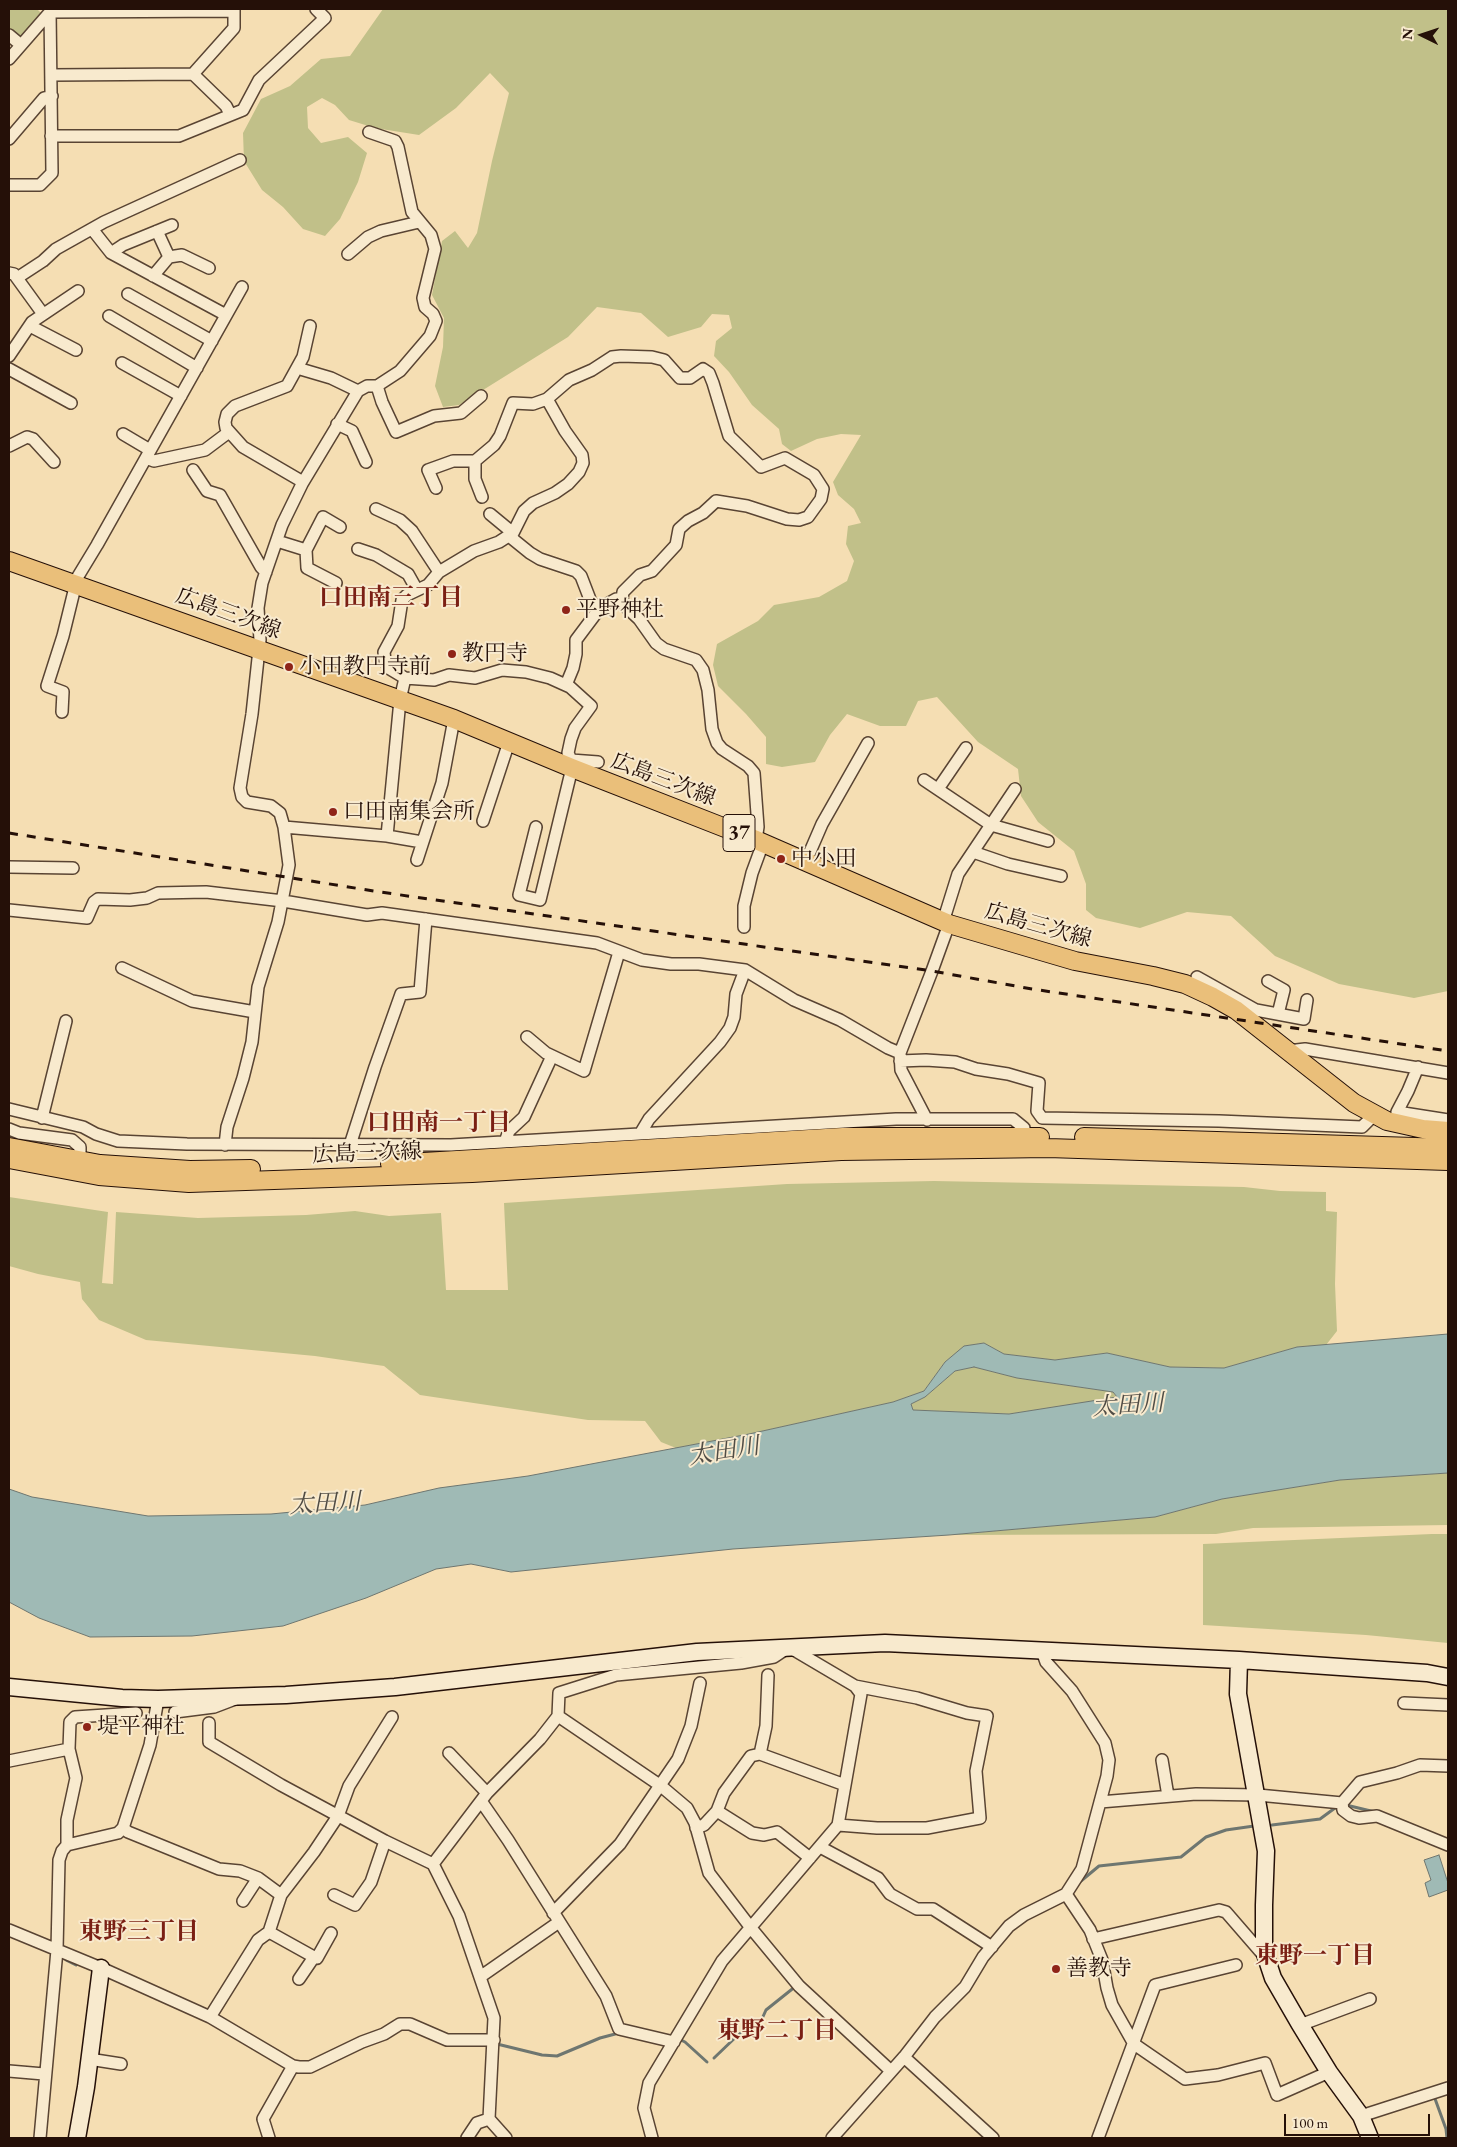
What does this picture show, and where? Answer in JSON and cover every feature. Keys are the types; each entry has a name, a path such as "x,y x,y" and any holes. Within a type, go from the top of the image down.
{"main road":[{"name":"広島三次線","path":"9,561 454,719 759,841 946,923 1075,961 1184,984 1226,999 1354,1103 1387,1121 1448,1131"},
{"name":"広島三次線","path":"9,1159 80,1167 190,1170 303,1168 471,1160 843,1137 1025,1142 1448,1148"},
{"name":"広島三次線","path":"1025,1142 1448,1161"},
{"name":"広島三次線","path":"9,1147 80,1167"}],"street":[{"path":"52,136 179,136 243,110 259,80 325,18 316,9"},
{"path":"49,10 234,10 234,28 193,74"},
{"path":"9,59 49,10"},
{"path":"9,185 40,185 52,173 52,75 49,10"},
{"path":"9,35 21,45"},
{"path":"52,75 193,74 226,106 230,114"},
{"path":"9,140 44,98 52,96"},
{"path":"225,1145 227,1127 243,1078 252,1042 258,987 283,901 288,865 284,827 280,813 271,806 246,802 242,797 240,788 252,714 259,649 258,608 266,572 277,541 303,482 358,391 367,386 377,386 400,371 430,336 436,322 433,314 425,307 423,298 435,249 431,235 412,212 406,193 398,147 395,141 369,132"},
{"path":"43,314 13,276 43,261 56,249 92,229 240,160"},
{"path":"348,254 368,237 381,231 419,222"},
{"path":"111,253 123,245 172,225"},
{"path":"92,229 111,253 226,315"},
{"path":"157,231 168,257"},
{"path":"153,276 168,257 182,256 209,268"},
{"path":"62,712 64,692 47,686 63,636 75,583 242,287"},
{"path":"9,356 13,341 43,314 78,291"},
{"path":"128,294 212,341"},
{"path":"109,316 197,368"},
{"path":"30,326 76,350"},
{"path":"303,482 243,447 229,432 225,422 227,414 235,406 287,386 303,357 310,326"},
{"path":"436,488 428,470 453,461 475,461 494,445 500,436 513,403 533,404 547,399 569,380 592,370 612,357 652,357 664,360 680,378 690,378 703,369 709,373 730,436 761,467 784,458 814,475 823,488 821,499 808,516 799,520 787,519 747,506 716,501 679,529 676,545 652,571 640,575 623,592 622,599 625,606 639,619 656,642 664,649 696,660 703,670 708,690 712,729 717,743 722,749 748,766 754,773 759,841 744,906 744,927"},
{"path":"122,363 181,396"},
{"path":"297,368 331,378 358,391"},
{"path":"9,369 70,403"},
{"path":"377,386 396,432 434,416 461,413 481,396"},
{"path":"536,827 519,895 540,900 570,765 568,753 571,739 575,728 591,706 566,685 550,678 526,672 502,670 475,678 449,675 434,680 405,678 390,669 385,661 384,652 398,626 402,600 406,595 428,585 439,572 474,551 499,542 511,534 524,511 533,503 555,493 568,484 579,472 583,463 582,455 565,432 547,399"},
{"path":"338,424 352,431 366,462"},
{"path":"123,434 154,461 205,450 229,432"},
{"path":"9,446 26,437 33,439 54,462"},
{"path":"475,461 475,479 482,497"},
{"path":"193,470 207,491 220,495 261,567 266,572"},
{"path":"376,509 400,520 412,531 439,572"},
{"path":"490,514 530,553 540,559 576,571 582,576 591,602 600,608"},
{"path":"336,583 307,568 306,550 323,517 340,527"},
{"path":"277,541 306,550"},
{"path":"358,549 376,555 408,574 417,590"},
{"path":"566,685 573,668 576,640 600,608 616,599 622,599"},
{"path":"387,836 400,700 405,678"},
{"path":"417,860 442,783 454,719"},
{"path":"483,821 509,742"},
{"path":"806,861 822,824 868,743"},
{"path":"938,789 966,748"},
{"path":"570,765 598,762"},
{"path":"924,780 991,826 1048,841"},
{"path":"927,1120 901,1070 900,1057 932,971 958,874 1015,790"},
{"path":"284,827 387,836 422,842"},
{"path":"973,852 1008,864 1061,876"},
{"path":"9,867 73,868"},
{"path":"9,910 87,918 94,902 98,899 130,900 147,898 158,893 206,892 283,901 367,914 382,913 597,944 642,960 661,963 699,964 745,970 794,1000 840,1020 900,1057 955,1062 976,1069 1008,1074 1039,1083 1037,1111 1042,1118 1219,1121 1362,1127 1375,1114"},
{"path":"350,1145 401,994 420,992 426,919"},
{"path":"527,1037 546,1053 584,1071 619,952"},
{"path":"122,968 192,1001 256,1012"},
{"path":"640,1134 650,1119 720,1042 730,1028 734,1017 736,994 745,970"},
{"path":"1196,977 1226,999 1256,1010 1304,1019 1308,1000"},
{"path":"1268,981 1284,990 1278,1014"},
{"path":"42,1118 66,1021"},
{"path":"1288,1051 1305,1049 1448,1073"},
{"path":"505,1142 509,1131 524,1117 552,1056"},
{"path":"1418,1068 1397,1112 1448,1120"},
{"path":"9,1109 83,1127 96,1134 118,1141 225,1145 451,1145 896,1119 1013,1119 1024,1128 1025,1142"},
{"path":"9,1129 20,1133 72,1140 80,1147 80,1167"},
{"path":"9,1687 158,1700 286,1695 395,1686 698,1652 885,1643 1239,1660 1427,1673 1448,1677"},
{"path":"789,1648 855,1686 917,1698 966,1712 988,1716 976,1771 980,1818 927,1828 877,1828 838,1825"},
{"path":"433,1864 484,1797 540,1739 558,1716 559,1693 616,1676 741,1663 774,1657 789,1648"},
{"path":"832,2138 904,2057 935,2017 965,1987 983,1957 1009,1926 1024,1915 1066,1894 1082,1869 1107,1776 1109,1760 1105,1743 1072,1691 1046,1662 1042,1651"},
{"path":"1239,1660 1238,1694 1258,1795 1266,1851 1264,1905 1264,1949 1266,1957 1273,1978 1300,2025 1329,2072 1361,2116 1370,2138"},
{"path":"760,1754 766,1726 768,1675"},
{"path":"480,1976 556,1918 620,1844 661,1786 678,1758 691,1726 700,1683"},
{"path":"652,2138 644,2108 649,2083 722,1961 838,1825 861,1694 855,1686"},
{"path":"175,1712 214,1707 229,1703 239,1697"},
{"path":"40,2138 44,2074 57,1950 59,1860 62,1851 67,1845 118,1833 123,1828 150,1745 158,1700"},
{"path":"1404,1703 1448,1705"},
{"path":"100,1711 136,1713"},
{"path":"67,1845 67,1820 76,1778 69,1749 70,1722 75,1717 104,1716 114,1713"},
{"path":"210,2017 258,1940 268,1932 281,1895 314,1852 338,1816 349,1786 392,1716"},
{"path":"558,1716 661,1786 687,1808 696,1828 709,1873 751,1928 800,1986 891,2071"},
{"path":"208,1723 209,1742 281,1785 385,1841 433,1864 459,1916 494,2018 489,2119 506,2138"},
{"path":"9,1761 69,1749"},
{"path":"449,1753 484,1797 508,1840 606,1996 619,2029 674,2042"},
{"path":"696,1828 704,1825 717,1811 724,1793 751,1756 760,1754 845,1785"},
{"path":"1162,1760 1168,1796"},
{"path":"1448,1766 1420,1765 1360,1782 1342,1803 1343,1810 1351,1816 1358,1818 1377,1816 1448,1845"},
{"path":"1100,1802 1196,1794 1258,1795 1342,1803"},
{"path":"717,1811 752,1833 764,1835 777,1832 810,1858"},
{"path":"123,1828 128,1832 219,1869 240,1872 258,1878 281,1895"},
{"path":"334,1895 355,1905 371,1882 385,1841"},
{"path":"820,1847 878,1878 890,1894 917,1909 933,1909 992,1947"},
{"path":"244,1901 258,1878"},
{"path":"1066,1894 1093,1939 1102,1960 1112,2006 1134,2044 1185,2079 1218,2075 1265,2063 1277,2095 1329,2072"},
{"path":"1093,1939 1219,1910 1226,1912 1266,1957"},
{"path":"9,1930 101,1968 210,2017 293,2066 310,2067 362,2042 384,2034 400,2024 410,2024 446,2040 494,2040"},
{"path":"268,1932 314,1958"},
{"path":"299,1979 314,1958 318,1958 331,1933"},
{"path":"1098,2138 1155,1985 1236,1965"},
{"path":"76,2138 101,1968"},
{"path":"1300,2025 1370,1999"},
{"path":"904,2057 993,2138"},
{"path":"89,2059 121,2064"},
{"path":"270,2138 263,2119 293,2066"},
{"path":"9,2071 44,2074"},
{"path":"1361,2116 1448,2088"},
{"path":"467,2138 477,2123 489,2119"}],"shaded area":[{"path":"9,9 37,9 41,13 21,36 17,37 9,30"},
{"path":"383,9 1448,9 1448,991 1414,998 1339,984 1275,956 1231,916 1187,912 1140,928 1096,918 1086,910 1086,884 1074,851 1038,822 1021,796 1018,769 978,742 937,697 918,701 906,726 880,726 847,714 830,735 815,762 782,767 766,764 766,737 718,686 713,665 717,644 758,621 774,605 819,597 847,581 854,561 846,544 848,526 861,523 854,509 838,495 833,482 861,435 841,434 817,439 791,451 782,444 779,429 752,405 729,372 714,356 716,341 732,328 729,315 712,314 701,327 668,337 641,313 597,307 568,337 459,405 443,407 435,386 443,347 444,318 432,295 442,241 455,231 468,248 477,233 509,93 490,73 456,108 419,135 375,128 349,120 335,105 322,98 307,107 308,128 321,143 348,137 367,153 358,182 340,219 325,236 303,229 283,207 262,190 244,161 243,133 261,99 290,86 321,59 350,56"},
{"path":"934,1181 1244,1187 1280,1191 1326,1192 1326,1211 1337,1212 1335,1284 1337,1331 1326,1345 1297,1347 1224,1368 1170,1367 1107,1353 1055,1360 1004,1354 984,1343 965,1346 945,1362 924,1391 893,1402 676,1448 661,1442 645,1421 588,1420 420,1395 384,1366 315,1356 146,1340 99,1320 82,1299 80,1282 9,1266 9,1197 108,1212 102,1283 113,1284 116,1212 198,1218 306,1215 355,1211 389,1216 441,1213 446,1290 508,1290 504,1203 787,1184"},
{"path":"974,1367 1017,1378 1113,1392 1117,1398 1009,1414 913,1410 911,1404 925,1397 955,1371"},
{"path":"1448,1473 1448,1525 1253,1528 1216,1534 949,1535 1155,1517 1222,1499 1340,1480"},
{"path":"1448,1534 1448,1643 1366,1635 1203,1625 1203,1544"}],"water":[{"name":"太田川","path":"1448,1334 1448,1473 1340,1480 1222,1499 1155,1517 949,1535 733,1549 511,1572 471,1564 436,1569 366,1598 283,1626 192,1636 90,1637 39,1618 9,1602 9,1489 32,1497 148,1516 271,1514 365,1505 439,1488 528,1476 749,1434 893,1402 924,1391 945,1362 964,1346 984,1343 1004,1354 1055,1360 1107,1353 1170,1367 1224,1368 1297,1347","holes":["974,1367 1017,1378 1113,1392 1117,1397 1009,1414 913,1410 911,1404 925,1397 955,1371"]},
{"path":"1439,1855 1448,1883 1448,1890 1429,1897 1425,1883 1431,1880 1424,1860"}],"waterway":[{"path":"1346,1805 1375,1812"},
{"path":"1272,1825 1320,1819 1335,1808"},
{"path":"1081,1881 1099,1866 1181,1857 1206,1837 1226,1830 1254,1826"},
{"path":"66,1960 76,1965"},
{"path":"714,2058 739,2034 755,2027 761,2021 766,2010 796,1986"},
{"path":"497,2044 542,2055 557,2056 600,2038 619,2033"},
{"path":"679,2039 707,2062"},
{"path":"1434,2096 1446,2129 1447,2138"}],"railway":[{"path":"9,833 380,892 932,971 1032,989 1448,1051"}],"place":[{"name":"平野神社","path":"566,610"},
{"name":"教円寺","path":"452,654"},
{"name":"小田教円寺前","path":"289,667"},
{"name":"口田南集会所","path":"333,812"},
{"name":"中小田","path":"781,859"},
{"name":"堤平神社","path":"87,1727"},
{"name":"善教寺","path":"1056,1969"}],"district":[{"name":"口田南三丁目","path":"391,598"},
{"name":"口田南一丁目","path":"439,1123"},
{"name":"東野三丁目","path":"139,1932"},
{"name":"東野一丁目","path":"1315,1956"},
{"name":"東野二丁目","path":"777,2031"}]}
